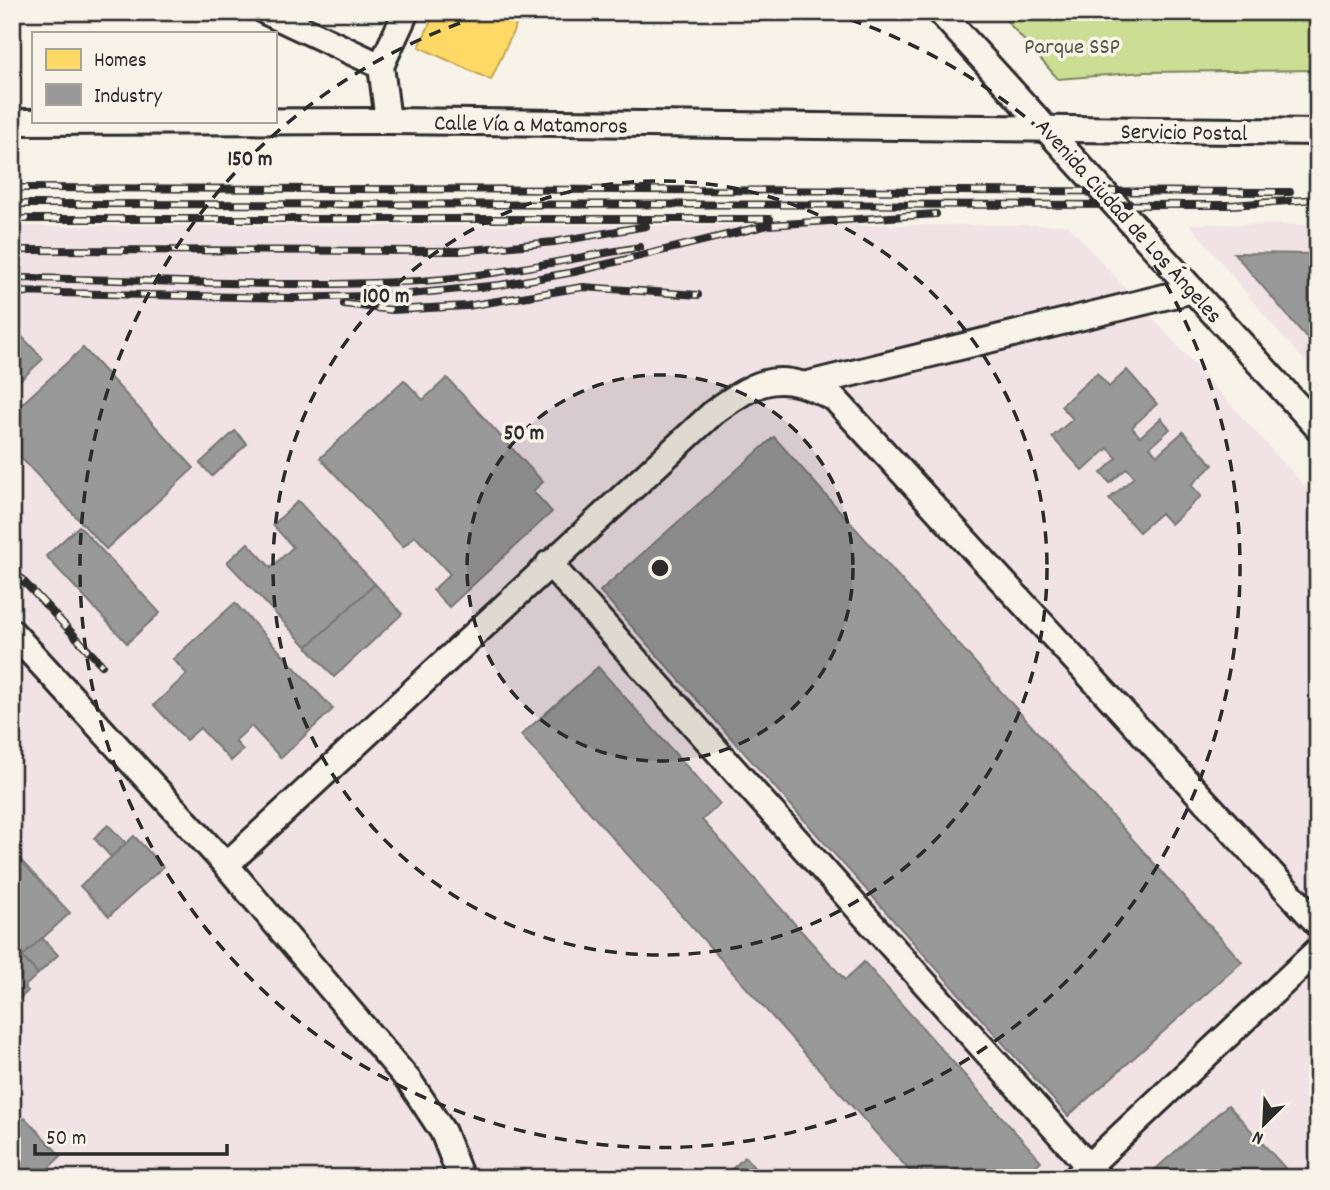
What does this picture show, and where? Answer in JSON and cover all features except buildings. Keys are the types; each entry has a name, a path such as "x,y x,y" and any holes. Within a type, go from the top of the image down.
{"street":[{"path":"265,12 381,66"},
{"path":"388,121 381,66 406,12"},
{"name":"Avenida Ciudad de Los Ángeles","path":"940,12 1318,428"},
{"name":"Calle Vía a Matamoros","path":"276,121 1049,130"},
{"name":"Calle Vía a Matamoros","path":"12,122 32,122"},
{"name":"Servicio Postal","path":"1049,130 1318,132"},
{"path":"808,384 1193,290"},
{"path":"226,865 715,412 760,382 782,379 808,384 835,399 1318,924"},
{"path":"549,563 1088,1174 1318,950"},
{"path":"12,632 226,865 410,1082 443,1132 461,1178"}],"shaded area":[{"path":"1190,224 1318,225 1318,375 1279,333"},
{"path":"1068,225 1318,501 1318,1178 12,1178 12,226"}],"green space":[{"name":"Parque SSP","path":"999,12 1318,12 1318,70 1145,72 1058,79"}],"railway":[{"path":"12,188 1290,192"},
{"path":"12,204 1231,205 1318,199"},
{"path":"12,292 293,298 400,295 500,285 574,272 768,225 936,214"},
{"path":"12,219 770,219"},
{"path":"12,250 459,251 554,242 646,226"},
{"path":"12,278 267,284 420,281 503,271 640,247"},
{"path":"344,304 392,310 467,306 583,287 698,295"},
{"path":"12,569 102,665"}]}
